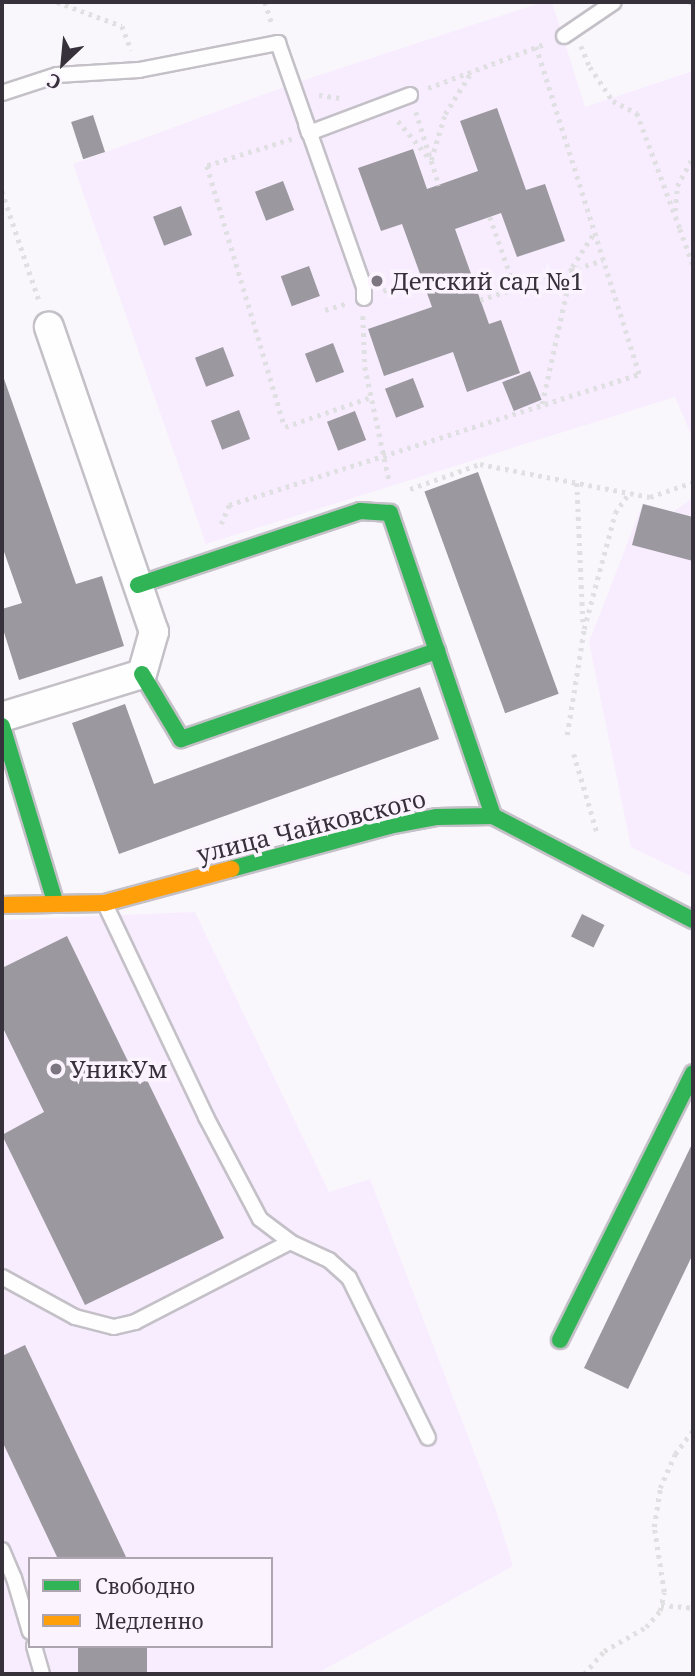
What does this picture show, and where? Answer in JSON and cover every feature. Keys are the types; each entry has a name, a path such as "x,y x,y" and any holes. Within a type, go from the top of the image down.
{"street":[{"path":"49,327 154,632 142,674 181,738 437,651"},
{"path":"138,585 360,511 390,513 493,816"},
{"path":"2,717 142,674"},
{"path":"2,726 55,902"},
{"name":"улица Чайковского","path":"2,905 105,903 389,826 437,817 493,816 693,920"},
{"path":"560,1340 693,1073"}],"lane":[{"path":"569,33 614,2"},
{"path":"2,93 57,75 139,70 278,43 364,287 364,298"},
{"path":"309,133 410,94"},
{"path":"105,903 206,1117 260,1219 290,1242 329,1259 349,1278 428,1438"},
{"path":"2,1277 75,1317 114,1327 135,1322 290,1242"},
{"path":"2,1550 14,1578 28,1625"},
{"path":"35,1648 42,1674"}],"path":[{"path":"57,2 121,26 139,70"},
{"path":"439,185 410,94 569,33 611,99 637,113 693,264"},
{"path":"229,505 639,374 536,47"},
{"path":"430,160 445,114 472,71"},
{"path":"384,105 430,160"},
{"path":"309,133 207,166 285,427 370,397"},
{"path":"676,220 677,186 693,157"},
{"path":"2,191 49,327"},
{"path":"490,217 515,288"},
{"path":"542,404 572,267 594,232"},
{"path":"480,300 572,267 603,260"},
{"path":"390,513 383,454 364,357 364,298 422,278"},
{"path":"390,497 480,464 650,496 693,482"},
{"path":"577,483 584,629"},
{"path":"567,735 584,629 615,513 629,492"},
{"path":"574,754 610,877"},
{"path":"584,1674 604,1651 646,1627 661,1605 664,1592 654,1527 660,1488 675,1454 693,1430"},
{"path":"661,1605 693,1608"}],"shaded area":[{"name":"Детский сад №1","path":"543,2 552,2 585,107 693,71 693,439 675,397 206,544 73,164 292,84"},
{"path":"693,498 693,877 631,847 589,642 643,503 673,512"},
{"path":"195,912 329,1192 370,1179 496,1510 513,1566 316,1674 2,1674 2,920"}],"building":[{"path":"497,108 526,190 545,184 565,241 517,257 501,213 455,229 489,324 501,320 520,373 467,392 453,352 384,376 368,329 432,307 402,224 381,231 358,168 413,149 427,189 478,171 460,121"},
{"path":"93,115 105,152 83,159 71,122"},
{"path":"283,181 294,210 266,221 255,192"},
{"path":"181,206 192,235 164,246 153,217"},
{"path":"309,266 320,296 292,306 281,276"},
{"path":"333,343 344,372 316,383 305,354"},
{"path":"223,347 234,376 206,387 195,358"},
{"path":"530,371 542,400 514,411 502,382"},
{"path":"2,373 76,584 102,576 124,646 19,680 2,626 2,609 22,603 2,546"},
{"path":"413,378 424,407 396,418 385,389"},
{"path":"239,410 250,439 222,450 211,421"},
{"path":"355,411 366,440 338,451 327,422"},
{"path":"478,472 559,694 505,713 424,491"},
{"path":"643,504 693,517 693,561 632,545"},
{"path":"420,687 439,739 119,854 72,723 125,704 154,784"},
{"path":"582,914 604,925 594,947 571,936"},
{"path":"67,936 139,1084 147,1080 224,1238 85,1305 2,1135 44,1112 2,1026 2,968"},
{"path":"693,1142 693,1254 628,1389 584,1368"},
{"path":"25,1345 126,1557 57,1557 2,1441 2,1356"},
{"path":"78,1648 147,1648 147,1674 78,1674"}],"traffic: fast":[{"path":"138,585 360,511 390,513 493,816"},
{"path":"142,674 181,739 437,651"},
{"path":"2,726 55,902"},
{"path":"231,869 389,826 437,817 493,816 693,920"},
{"path":"560,1340 693,1073"}],"traffic: slow":[{"path":"2,905 105,903 231,869"}],"place":[{"name":"Детский сад №1","path":"377,281"},
{"name":"УникУм","path":"56,1069"}]}
